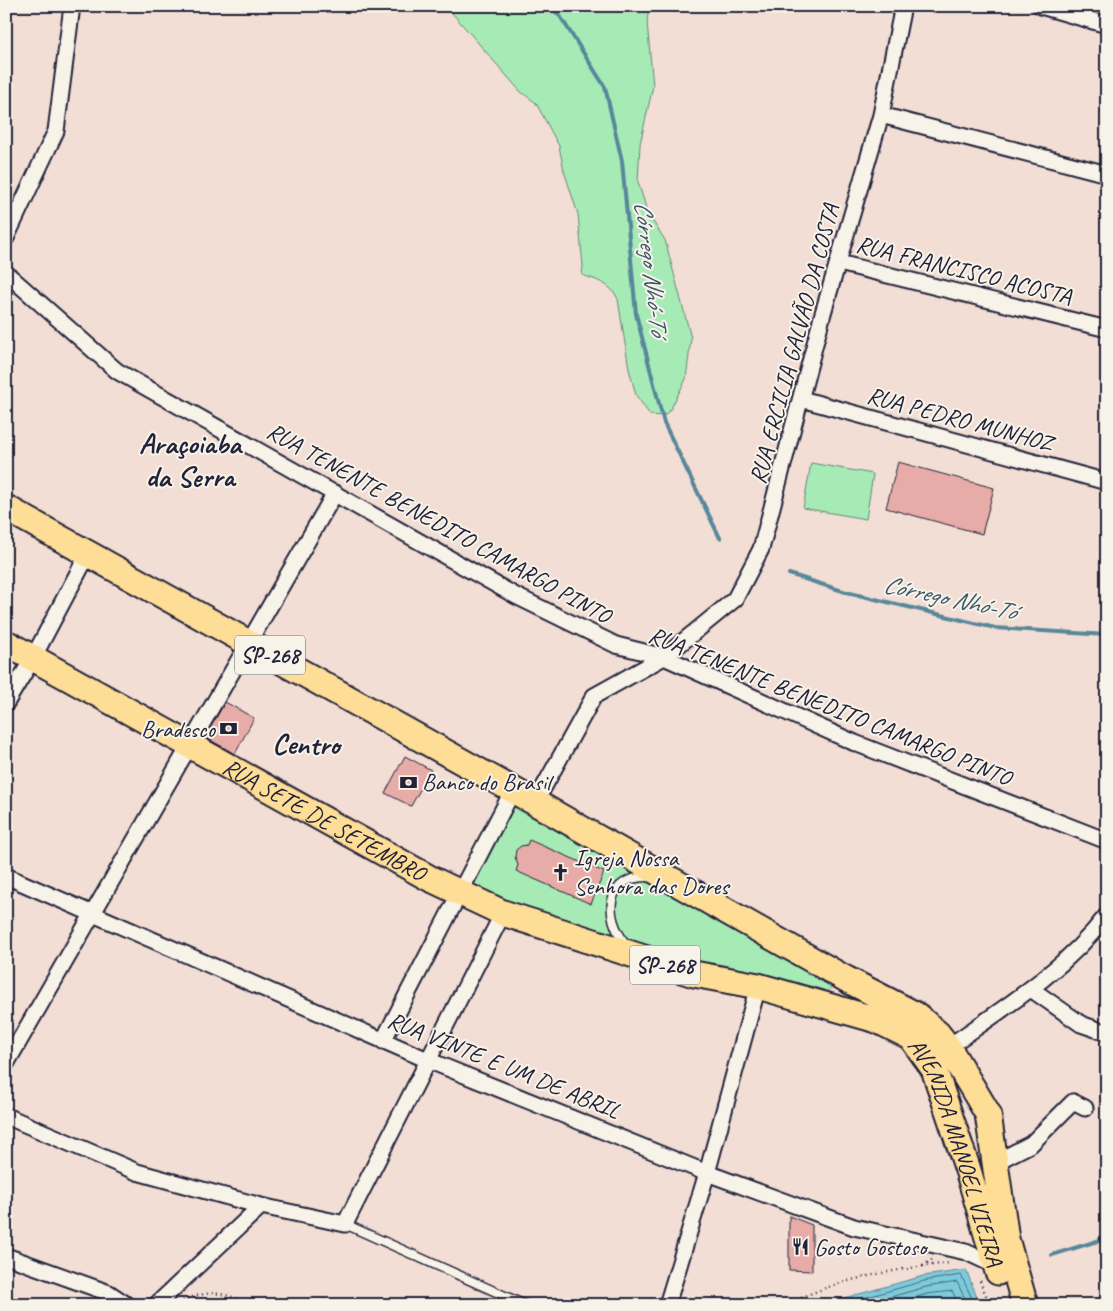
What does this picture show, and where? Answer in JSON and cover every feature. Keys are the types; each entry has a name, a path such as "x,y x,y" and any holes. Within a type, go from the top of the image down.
{"main road":[{"name":"SP-268","path":"6,508 89,552 668,878"},
{"name":"RUA SETE DE SETEMBRO","path":"6,643 459,893"},
{"name":"AVENIDA MANOEL VIEIRA","path":"668,878 846,979 916,1016 938,1034 948,1047 988,1114 992,1155 1006,1238 1025,1305"},
{"name":"SP-268","path":"459,893 503,913 639,957 694,974 758,986"},
{"name":"AVENIDA MANOEL VIEIRA","path":"758,986 877,1020 911,1037 934,1069 984,1224 988,1272 1010,1305"},
{"path":"961,1148 977,1158 992,1155"}],"street":[{"path":"6,238 56,131 72,6"},
{"name":"RUA ERCILIA GALVÃO DA COSTA","path":"534,803 594,696 664,657 735,599 761,549 823,313 881,115 903,6"},
{"path":"1041,6 1107,25"},
{"path":"881,115 1107,174"},
{"name":"RUA FRANCISCO ACOSTA","path":"839,262 1107,329"},
{"name":"RUA TENENTE BENEDITO CAMARGO PINTO","path":"6,274 117,371 335,492 516,596 616,645 664,657 855,743 1107,842"},
{"name":"RUA PEDRO MUNHOZ","path":"801,400 1107,482"},
{"path":"6,1064 335,492"},
{"path":"6,703 33,658 89,552"},
{"path":"383,1040 513,790"},
{"name":"RUA VINTE E UM DE ABRIL","path":"6,876 93,912 430,1061 707,1173 854,1227 966,1252 988,1272"},
{"path":"6,1116 137,1172 261,1206 345,1224 430,1061 503,913"},
{"path":"948,1047 1031,989 1092,935 1107,915"},
{"path":"667,1305 707,1173 758,986"},
{"path":"1031,989 1081,1024 1107,1033"},
{"path":"992,1155 1031,1144 1073,1102 1085,1108"},
{"path":"950,1248 962,1246 976,1238 998,1194"},
{"path":"156,1305 261,1206"},
{"path":"6,1256 109,1293 127,1305"}],"lane":[{"path":"639,957 616,930 611,918 610,904 615,892 622,884 631,879 642,876 668,878"},
{"path":"345,1224 525,1305"}],"path":[{"path":"788,1305 842,1284 884,1273 957,1264"},
{"path":"988,1272 990,1305"},
{"path":"181,1302 198,1294 218,1292 250,1305"}],"green space":[{"path":"446,6 649,6 647,22 653,86 640,144 638,182 648,214 665,240 691,338 686,379 670,410 664,416 650,415 636,395 629,369 618,299 612,290 603,283 582,275 583,266 578,214 564,171 559,146 536,103 520,91"},
{"path":"811,463 873,474 866,519 803,508"},
{"path":"515,795 833,985 826,993 748,982 464,891"}],"water":[{"path":"966,1270 980,1305 820,1305 923,1276"}],"building":[{"path":"898,462 994,488 982,534 886,508"},
{"name":"Bradesco","path":"225,702 254,718 235,754 205,737"},
{"name":"Banco do Brasil","path":"405,756 431,770 411,806 385,793"},
{"name":"Igreja Nossa Senhora das Dores","path":"529,840 604,872 591,904 516,871 518,865 515,857 516,850 521,846 527,845"},
{"name":"Gosto Gostoso","path":"789,1216 812,1225 812,1271 789,1270"}],"waterway":[{"name":"Córrego Nhó-Tó","path":"550,6 560,16 605,87 622,161 636,314 664,423 720,538"},
{"name":"Córrego Nhó-Tó","path":"789,574 846,592 995,628 1107,635"},
{"path":"1052,1255 1107,1238"},
{"path":"6,1297 29,1305"}],"place":[{"name":"Bradesco","path":"229,729"},
{"name":"Banco do Brasil","path":"408,782"},
{"name":"Igreja Nossa Senhora das Dores","path":"560,872"},
{"name":"Gosto Gostoso","path":"800,1247"}],"district":[{"name":"Araçoiaba da Serra","path":"190,460"},
{"name":"Centro","path":"306,744"}]}
